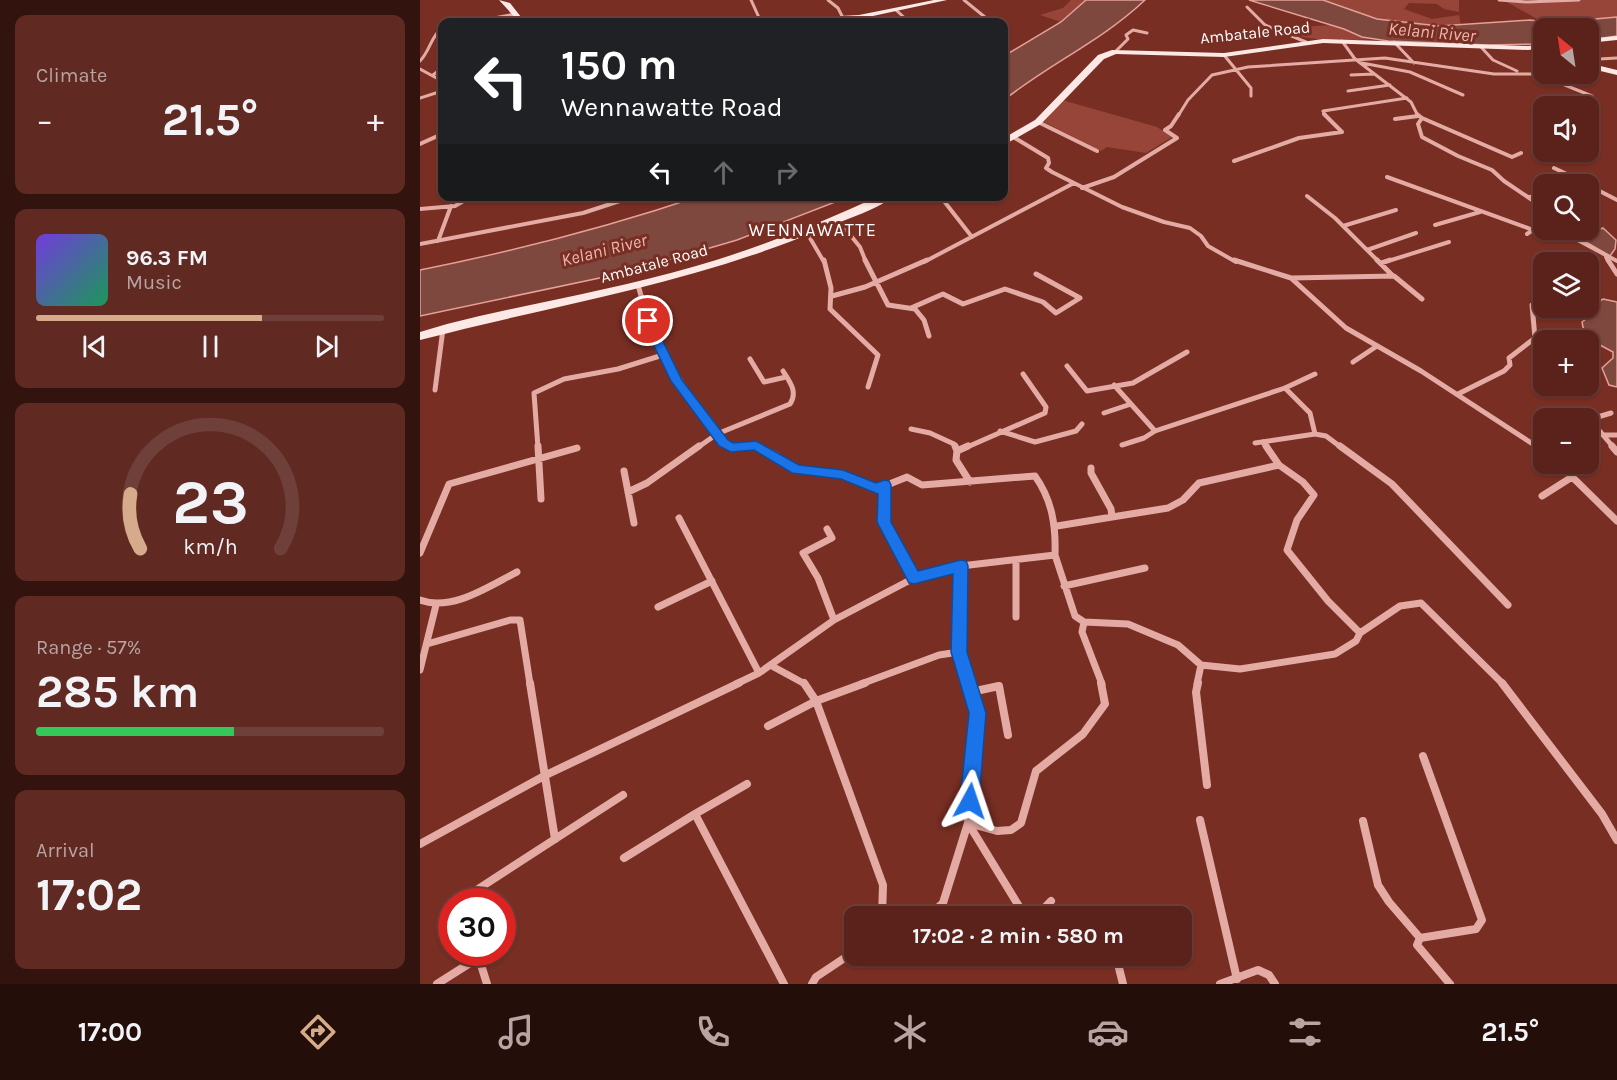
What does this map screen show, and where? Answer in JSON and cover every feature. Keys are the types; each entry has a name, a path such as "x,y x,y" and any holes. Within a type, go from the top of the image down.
{"main road":[{"path":"502,0 508,3 518,18"},
{"path":"843,18 944,0"},
{"path":"1599,40 1617,38"},
{"name":"Ambatale Road","path":"1115,52 1224,55 1306,42 1342,41 1533,47"},
{"path":"1528,48 1533,49"},
{"path":"1008,141 1038,122 1101,57 1115,52"},
{"path":"1599,67 1617,73"},
{"name":"Ambatale Road","path":"420,336 709,266 807,233 878,201"}],"street":[{"path":"751,0 761,18"},
{"path":"828,0 838,8 843,18"},
{"path":"964,0 986,18"},
{"path":"1499,0 1527,2 1579,0"},
{"path":"1247,7 1261,23 1306,42"},
{"path":"896,10 905,18"},
{"path":"494,18 515,14"},
{"path":"1115,52 1128,39 1126,35 1133,30 1147,33"},
{"path":"420,62 430,53 434,35 438,32"},
{"path":"1342,41 1355,59 1411,102 1420,117 1418,124 1422,137 1443,149 1492,170 1533,201"},
{"path":"1394,42 1414,63"},
{"path":"1481,47 1493,60 1520,73"},
{"path":"1224,55 1251,88 1251,96"},
{"path":"1082,188 1114,177 1177,138 1165,130 1171,126 1188,100 1212,75 1248,67 1385,58 1494,74 1533,74"},
{"path":"1599,59 1617,58"},
{"path":"1361,63 1410,72 1463,95"},
{"path":"420,69 438,78"},
{"path":"433,75 438,71"},
{"path":"1351,75 1374,74"},
{"path":"1562,84 1592,96"},
{"path":"1348,91 1390,85"},
{"path":"420,98 438,92"},
{"path":"1234,161 1299,138 1342,132 1323,111 1407,98"},
{"path":"1395,119 1420,117 1512,158 1521,153"},
{"path":"1038,122 1097,151"},
{"path":"420,144 438,136"},
{"path":"1015,138 1048,158 1049,163 1046,168 1122,207 1164,222 1190,228 1201,236 1208,246 1240,264 1291,278 1394,276"},
{"path":"1554,168 1566,174"},
{"path":"1387,177 1533,230"},
{"path":"832,296 876,283 922,264 1074,183"},
{"path":"1599,191 1617,200"},
{"path":"1307,196 1422,299"},
{"path":"1527,197 1533,197"},
{"path":"420,209 451,206 468,201"},
{"path":"420,244 583,213 619,201"},
{"path":"944,201 972,237"},
{"path":"438,241 451,206"},
{"path":"1343,226 1396,210"},
{"path":"1435,225 1480,211"},
{"path":"838,219 860,247 888,304 892,307 916,310 927,327 929,336"},
{"path":"1527,234 1533,230"},
{"path":"807,233 820,251 830,272 832,296 830,309 878,356 868,387"},
{"path":"1367,250 1416,233"},
{"path":"1577,240 1617,261"},
{"path":"1381,263 1449,242"},
{"path":"1606,256 1617,274"},
{"path":"911,308 943,294 963,304 1005,289 1043,302 1056,314 1080,298 1036,273"},
{"path":"1291,278 1346,328 1458,394 1533,442"},
{"path":"638,285 652,333 677,381 723,443 731,447 756,446 796,470 843,475 877,489 900,477 907,477 922,485 1035,476 1044,488 1057,526 1055,555 1064,586 1075,616 1084,622 1128,624 1178,645 1201,664 1240,669 1335,654 1356,641 1360,633 1400,606 1421,603 1495,674 1602,814 1617,840"},
{"path":"1458,394 1503,371 1510,364 1509,357 1535,338 1532,305"},
{"path":"435,390 443,329"},
{"path":"1353,362 1377,346"},
{"path":"1067,366 1087,391 1132,383 1187,352"},
{"path":"542,499 534,393 544,385 561,379 618,369 663,355"},
{"path":"750,359 764,382 786,377"},
{"path":"628,492 647,483 717,434 790,404 794,398 794,390 783,370"},
{"path":"957,451 1045,414 1046,408 1023,374"},
{"path":"1122,445 1144,438 1155,431 1285,388 1315,374"},
{"path":"1114,385 1155,431"},
{"path":"1285,388 1310,413 1315,434"},
{"path":"1104,413 1131,404"},
{"path":"1599,417 1611,413"},
{"path":"1000,432 1035,442 1076,431 1082,424"},
{"path":"911,429 954,444 957,451 956,460 970,482"},
{"path":"1599,431 1617,452"},
{"path":"1255,443 1315,434 1326,436 1392,484 1508,605"},
{"path":"1603,435 1617,435"},
{"path":"1263,442 1279,465 1303,482 1314,495 1297,520 1287,550 1328,601 1360,633"},
{"path":"420,553 449,484 577,448"},
{"path":"1057,526 1168,508 1182,500 1199,483 1279,465"},
{"path":"1091,468 1091,473 1111,509 1112,517"},
{"path":"624,471 634,523"},
{"path":"1569,474 1617,521"},
{"path":"1542,496 1572,477"},
{"path":"885,485 884,522 914,578"},
{"path":"679,518 759,673"},
{"path":"827,529 832,538 803,553 818,578 834,620"},
{"path":"420,844 546,775 772,666 834,620 914,578 961,566 1055,555"},
{"path":"1016,561 1016,617"},
{"path":"940,906 943,903 968,823 978,713 959,652 961,566"},
{"path":"1064,586 1145,568"},
{"path":"420,600 426,604 436,605 469,594 517,572"},
{"path":"658,607 712,580"},
{"path":"420,670 436,605"},
{"path":"427,644 510,620 520,620 555,839"},
{"path":"968,823 997,831 1011,830 1021,823 1036,771 1083,734 1105,704 1103,688 1082,632 1084,622"},
{"path":"768,726 816,700 939,655 959,652"},
{"path":"1201,664 1196,692 1208,785"},
{"path":"772,666 804,682 816,700 883,885 882,906"},
{"path":"971,692 999,687 1008,735"},
{"path":"1420,939 1476,929 1482,920 1423,756"},
{"path":"624,858 747,784"},
{"path":"480,888 623,795"},
{"path":"695,814 784,984"},
{"path":"1200,820 1237,979"},
{"path":"1363,821 1378,885 1420,939"},
{"path":"968,823 1019,906"},
{"path":"1046,906 1051,901"},
{"path":"1420,939 1417,945 1450,984"},
{"path":"812,984 816,977 844,958"},
{"path":"437,984 462,966"},
{"path":"481,966 487,984"},
{"path":"1118,966 1123,984"},
{"path":"1220,984 1258,970 1269,975 1275,984"}],"shaded area":[{"path":"1071,0 1086,0 1061,22 1040,15 1063,8"},
{"path":"1323,0 1459,0 1459,12 1444,9 1437,4 1409,3 1404,9 1432,19 1459,15 1461,26 1396,23 1358,14"},
{"path":"1617,0 1617,17 1599,20 1599,18 1535,18 1505,1"},
{"path":"1331,25 1378,39 1317,39 1283,31"},
{"path":"1062,100 1157,127 1172,137 1146,153 1107,147 1101,151 1044,122"}],"water":[{"path":"1086,0 1145,0 1094,40 1008,97 1008,54 1061,22"},
{"name":"Kelani River","path":"1249,0 1323,0 1377,19 1439,26 1533,20 1533,44 1488,45 1388,41 1362,37 1344,29"},
{"path":"1617,17 1617,36 1599,39 1599,19"},
{"name":"Kelani River","path":"684,201 838,201 737,240 628,272 420,316 420,270 561,238"},
{"path":"1603,228 1616,240 1615,249 1610,256 1582,240 1599,240 1599,230"},
{"path":"1603,299 1617,302 1617,387 1609,385 1602,368 1613,358 1613,352 1599,344 1599,330 1584,330 1582,322 1587,318 1599,318 1599,301"}],"district":[{"name":"WENNAWATTE","path":"813,230"}],"route":[{"path":"648,321 677,381 723,443 731,447 756,446 777,456 796,470 843,475 870,488 877,489 885,485 884,522 914,578 961,566 959,652 978,713 970,801"}]}
